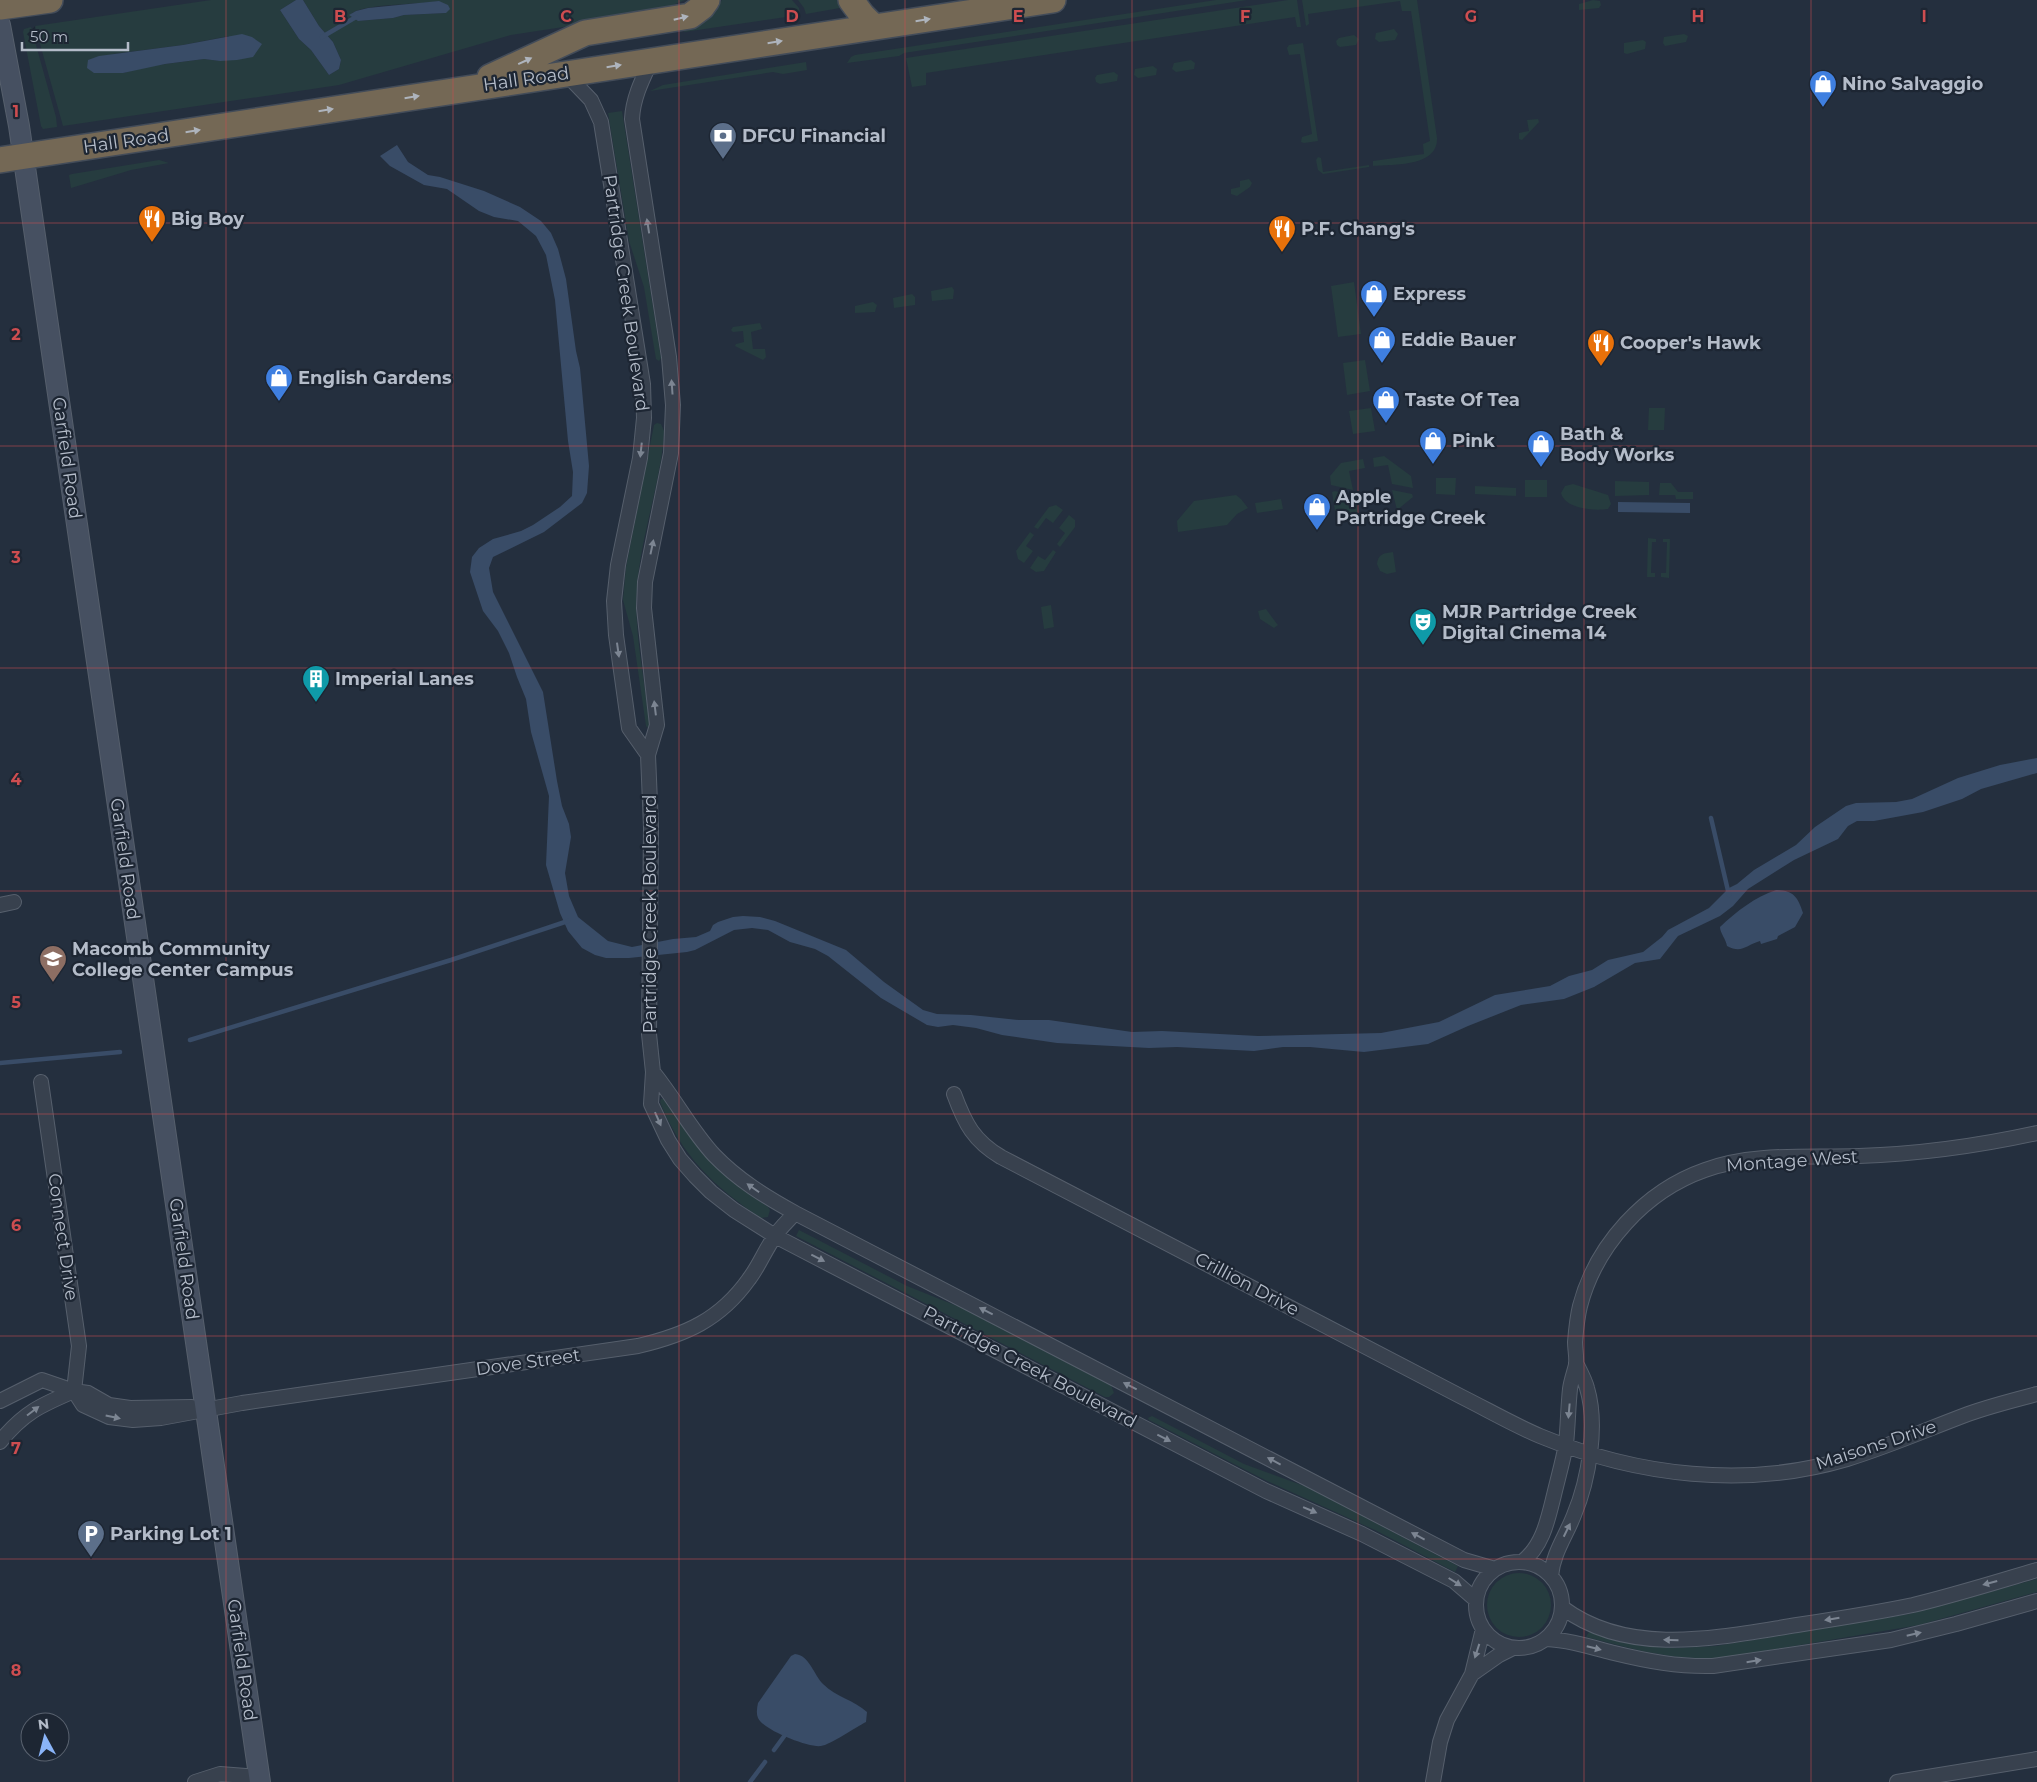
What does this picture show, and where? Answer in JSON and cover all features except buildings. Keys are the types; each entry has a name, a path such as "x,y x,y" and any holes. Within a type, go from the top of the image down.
{"highway":[{"path":"0,7 50,0"},
{"path":"465,88 585,33 690,16 702,7 707,0"},
{"path":"851,0 874,27"},
{"name":"Hall Road","path":"12,158 1052,0"}],"main road":[{"name":"Garfield Road","path":"0,25 12,158 206,1408 257,1780"}],"street":[{"name":"Partridge Creek Boulevard","path":"651,61 637,93 632,119 669,357 673,423 668,471 645,582 644,608 657,725 648,755 651,827 649,1034 653,1072 652,1104 668,1140 680,1159 711,1192 734,1210 775,1236 1266,1491 1362,1534 1454,1581 1476,1600"},
{"name":"Partridge Creek Boulevard","path":"566,74 591,100 601,122 643,384 644,418 640,458 618,565 614,601 615,628 629,728 648,755"},
{"path":"0,905 14,902"},
{"name":"Partridge Creek Boulevard","path":"653,1072 672,1095 691,1126 715,1156 745,1183 795,1213 1464,1560 1495,1569"},
{"name":"Connect Drive","path":"41,1082 79,1346 74,1391"},
{"name":"Crillion Drive","path":"954,1094 966,1125 978,1140 1002,1157 1462,1397 1538,1435 1566,1445"},
{"name":"Montage West","path":"1522,1562 1538,1545 1566,1445 1570,1388 1576,1364 1577,1324 1580,1306 1600,1259 1612,1240 1655,1197 1688,1177 1705,1170 1743,1161 1909,1153 1990,1143 2037,1133"},
{"name":"Dove Street","path":"74,1391 83,1405 109,1417 133,1420 161,1418 206,1408 638,1346 661,1341 699,1325 726,1306 750,1277 775,1236 795,1213"},
{"name":"Montage West","path":"1551,1576 1556,1555 1581,1493 1592,1430 1587,1387 1576,1364"},
{"path":"0,1401 42,1380 74,1391"},
{"path":"0,1442 13,1426 41,1405 74,1391"},
{"name":"Maisons Drive","path":"1566,1445 1589,1454 1638,1466 1689,1474 1748,1475 1794,1470 1870,1452 1970,1413 2037,1394"},
{"path":"1546,1640 1560,1620 1563,1608 1560,1590 1551,1576 1533,1564 1522,1562 1508,1563 1495,1569 1482,1582 1476,1600 1476,1615 1483,1629 1496,1642 1513,1648 1530,1647 1546,1640 1569,1641 1663,1664 1688,1667 1713,1666 1890,1640 2037,1601"},
{"path":"1563,1608 1589,1624 1632,1636 1660,1640 1711,1638 1885,1611 2037,1570"},
{"path":"1433,1782 1440,1742 1447,1720 1472,1674 1483,1629"},
{"path":"1472,1674 1499,1655 1513,1648"},
{"path":"1897,1782 1927,1780 2037,1759"},
{"path":"195,1782 220,1774 257,1780"}],"green space":[{"path":"211,0 296,0 280,10 299,39 311,50 329,75 339,69 341,60 333,42 319,26 303,0 685,0 668,7 668,11 511,35 339,85 63,126 35,26","holes":["439,1 446,13 404,15 393,18 358,21 350,15 356,11 378,6","229,36 220,61 204,59 150,66 123,73 94,73 113,54 183,45"]},
{"path":"722,0 792,0 799,8 800,15 684,32 684,28 709,18"},
{"path":"798,0 837,0 840,8 806,14"},
{"path":"1216,0 1247,0 847,63 855,55"},
{"path":"1297,0 1301,27 1297,27 1295,17 926,73 926,85 912,87 906,58"},
{"path":"1302,0 1417,0 1437,138 1435,147 1430,154 1423,159 1413,162 1373,166 1373,161 1424,154 1423,144 1430,141 1411,11 1402,11 1400,1 1308,14 1309,24 1306,26"},
{"path":"1593,0 1600,1 1601,5 1599,8 1579,10 1579,4"},
{"path":"31,27 56,117 57,127 43,129 41,126 23,32 24,29"},
{"path":"1394,29 1398,34 1395,40 1379,42 1375,39 1376,33"},
{"path":"1684,34 1688,36 1686,42 1665,46 1663,43 1664,37"},
{"path":"1354,35 1359,39 1356,45 1340,47 1337,45 1336,41 1339,38"},
{"path":"1643,40 1646,42 1645,49 1627,54 1624,53 1624,43"},
{"path":"1303,43 1318,141 1304,143 1301,142 1302,137 1312,134 1300,54 1289,55 1287,48 1289,45"},
{"path":"1191,60 1195,63 1194,69 1176,72 1172,69 1174,63"},
{"path":"806,62 807,70 783,74 773,72 650,91 663,85"},
{"path":"1153,66 1157,69 1156,75 1138,78 1134,75 1135,69"},
{"path":"1114,72 1118,75 1117,81 1100,84 1096,82 1095,78 1097,75"},
{"path":"622,111 661,358 659,361 656,359 644,287 629,241 608,113"},
{"path":"1538,119 1539,122 1522,140 1519,139 1519,133 1529,131 1527,120"},
{"path":"1318,157 1321,158 1323,172 1369,165 1369,167 1323,174 1318,170 1316,160"},
{"path":"159,160 169,163 131,170 71,188 69,175 72,174"},
{"path":"1249,179 1252,183 1250,187 1237,196 1231,194 1231,189 1240,187 1240,181"},
{"path":"1354,282 1361,334 1338,337 1331,286"},
{"path":"952,287 954,290 953,299 932,301 931,291"},
{"path":"912,294 915,297 915,305 894,308 893,298"},
{"path":"873,302 877,305 875,312 855,313 855,306"},
{"path":"760,323 762,329 751,332 753,349 765,349 766,357 763,360 735,346 744,342 743,331 733,332 731,330 733,327"},
{"path":"1365,360 1370,391 1347,395 1343,363"},
{"path":"1371,408 1375,431 1353,434 1349,411"},
{"path":"1649,408 1665,408 1664,430 1648,430"},
{"path":"657,423 661,424 664,431 663,446 641,553 636,604 650,726 648,728 646,726 633,636 623,600 626,567 654,425"},
{"path":"1384,456 1411,476 1413,488 1392,484 1388,465 1374,467 1373,458"},
{"path":"1363,459 1365,468 1349,471 1353,490 1331,485 1330,476 1341,463"},
{"path":"1436,478 1456,478 1455,495 1436,494"},
{"path":"1525,480 1547,480 1547,497 1525,497"},
{"path":"1615,481 1649,482 1649,495 1615,496"},
{"path":"1660,483 1671,483 1678,492 1693,492 1693,499 1676,499 1675,495 1659,495"},
{"path":"1573,484 1608,495 1611,504 1608,509 1581,508 1568,503 1561,493 1565,486"},
{"path":"1475,486 1516,488 1516,496 1475,494"},
{"path":"1392,490 1412,494 1413,497 1397,510"},
{"path":"1335,491 1356,497 1358,513 1353,516 1335,511 1332,492"},
{"path":"1236,495 1248,508 1237,514 1227,525 1178,532 1177,521 1194,501"},
{"path":"1281,499 1283,509 1257,513 1255,503"},
{"path":"1056,505 1063,510 1053,523 1046,518 1038,529 1034,527 1049,507"},
{"path":"1069,515 1075,520 1075,527 1060,547 1057,544 1065,533 1059,528"},
{"path":"1030,532 1034,535 1026,546 1033,551 1024,563 1018,559 1016,551"},
{"path":"1648,538 1656,539 1656,542 1652,542 1651,573 1655,573 1655,577 1647,577"},
{"path":"1663,539 1670,539 1669,578 1661,577 1661,573 1666,573 1667,542 1663,542"},
{"path":"1053,550 1056,552 1044,571 1036,572 1030,568 1038,556 1045,560"},
{"path":"1393,552 1396,572 1387,574 1380,571 1377,564 1380,556"},
{"path":"1051,605 1054,627 1044,629 1041,607"},
{"path":"1266,609 1278,625 1274,628 1260,619 1258,611"},
{"path":"661,1099 665,1099 697,1146 737,1185 768,1207 770,1210 768,1217 761,1218 744,1206 714,1182 701,1168 689,1154 668,1121 660,1102"},
{"path":"799,1230 907,1286 967,1310 1111,1385 1114,1393 1109,1397 1105,1397 796,1236"},
{"path":"1152,1416 1244,1464 1307,1487 1458,1566 1455,1572 1377,1531 1267,1481 1149,1420 1148,1418"},
{"path":"1519,1573 1537,1579 1545,1587 1551,1605 1545,1623 1537,1631 1519,1637 1501,1631 1493,1623 1487,1605 1493,1587 1501,1579"},
{"path":"2037,1579 2037,1592 1919,1625 1729,1657 1691,1658 1657,1654 1586,1637 1589,1632 1641,1646 1676,1648 1716,1646 1909,1614"}],"water":[{"path":"296,0 303,0 319,26 333,42 341,60 339,69 329,75 311,50 299,39 280,10"},
{"path":"439,1 448,5 450,9 446,13 404,15 393,18 358,21 349,15 368,8"},
{"path":"242,34 252,37 262,44 253,57 220,61 204,59 165,64 123,73 94,73 87,68 88,60 99,56 183,45"},
{"path":"397,145 408,162 428,175 484,191 520,207 541,221 551,233 558,249 566,279 580,368 589,466 587,493 582,503 544,532 493,557 489,568 493,592 543,692 557,781 571,837 565,873 569,896 578,917 608,941 632,947 673,939 696,937 710,931 713,925 718,922 733,917 760,917 775,921 846,950 884,982 923,1010 937,1014 1019,1020 1049,1020 1132,1032 1162,1031 1258,1036 1381,1033 1439,1022 1495,995 1550,986 1569,976 1592,970 1608,960 1643,952 1668,930 1709,908 1729,888 1754,870 1796,845 1815,827 1846,806 1856,803 1896,802 1912,799 1958,778 2000,765 2037,758 2037,773 1981,789 1962,799 1923,812 1874,821 1857,821 1848,826 1838,839 1794,860 1748,889 1733,906 1720,916 1678,936 1660,959 1635,963 1594,987 1564,999 1521,1005 1428,1044 1364,1052 1310,1047 1283,1047 1254,1051 1177,1047 1149,1048 1057,1043 1002,1035 976,1028 953,1025 938,1027 927,1025 881,998 828,956 815,949 790,942 768,930 752,928 734,930 695,950 687,952 629,958 606,958 595,955 582,948 568,931 560,913 546,865 549,796 531,732 526,699 509,653 498,631 483,611 470,572 472,557 479,548 493,539 521,531 533,525 560,507 572,496 573,472 568,441 555,300 546,255 536,236 518,221 494,217 479,211 447,189 424,185 390,166 380,156"},
{"path":"1618,502 1690,503 1690,513 1618,512"},
{"path":"1776,890 1787,891 1797,899 1803,913 1795,927 1778,936 1777,939 1761,944 1760,941 1740,949 1727,946 1720,927 1746,905"},
{"path":"795,1654 800,1655 808,1662 823,1684 867,1712 866,1722 821,1746 807,1744 787,1737 762,1723 757,1714 758,1703 791,1656"}],"waterway":[{"path":"322,37 356,17"},
{"path":"1711,818 1729,895"},
{"path":"190,1040 451,960 568,921"},
{"path":"0,1063 120,1052"},
{"path":"774,1750 785,1735"},
{"path":"750,1782 765,1762"}],"place":[{"name":"Nino Salvaggio","path":"1823,108"},
{"name":"DFCU Financial","path":"723,160"},
{"name":"Big Boy","path":"152,243"},
{"name":"P.F. Chang's","path":"1282,253"},
{"name":"Express","path":"1374,318"},
{"name":"Eddie Bauer","path":"1382,364"},
{"name":"Cooper's Hawk","path":"1601,367"},
{"name":"English Gardens","path":"279,402"},
{"name":"Taste Of Tea","path":"1386,424"},
{"name":"Pink","path":"1433,465"},
{"name":"Bath & Body Works","path":"1541,468"},
{"name":"Apple Partridge Creek","path":"1317,531"},
{"name":"MJR Partridge Creek Digital Cinema 14","path":"1423,646"},
{"name":"Imperial Lanes","path":"316,703"},
{"name":"Macomb Community College Center Campus","path":"53,983"},
{"name":"Parking Lot 1","path":"91,1558"}]}
